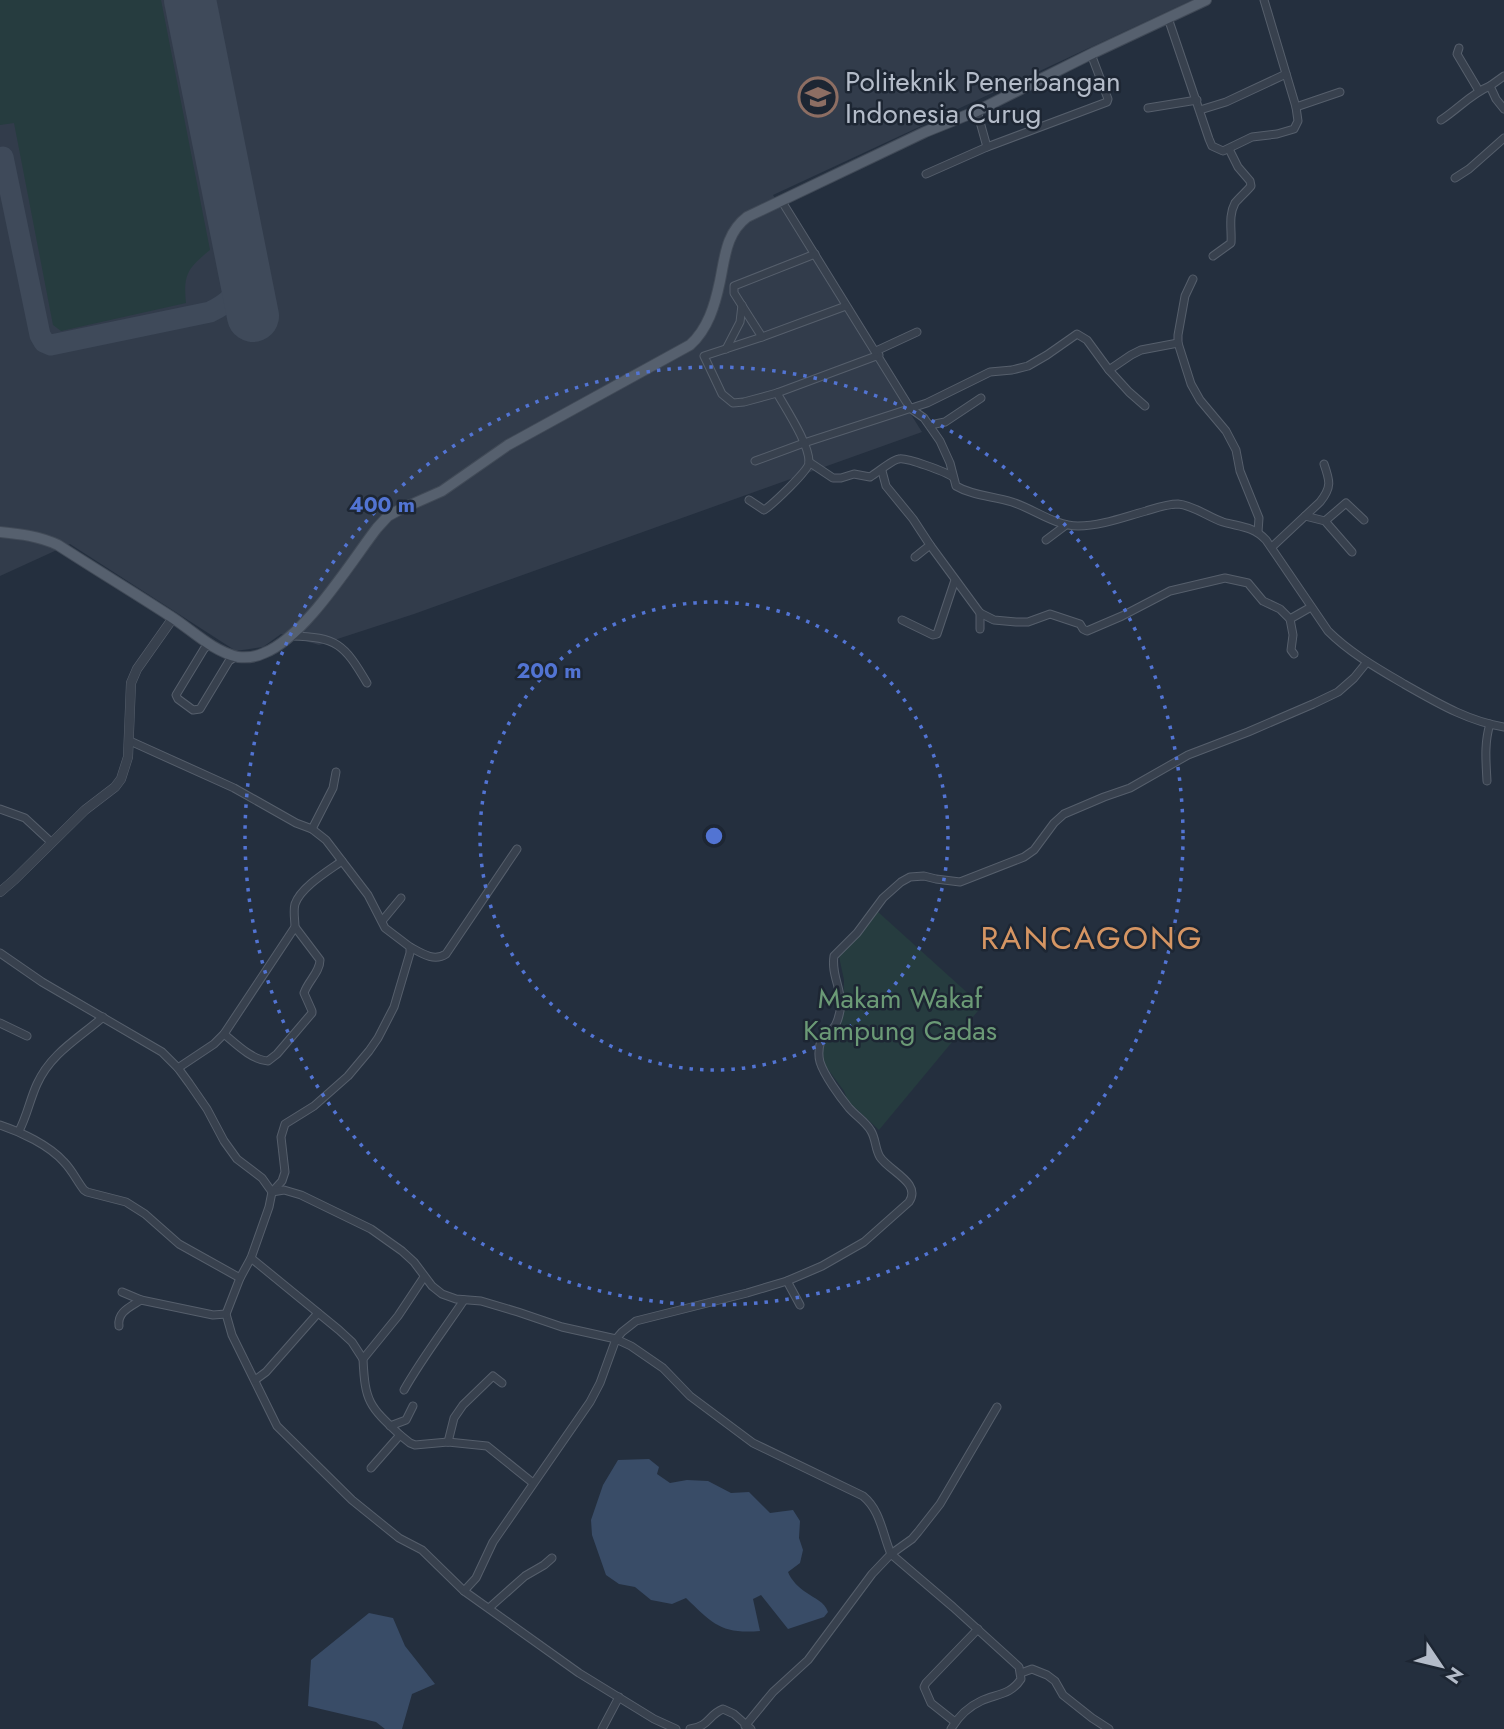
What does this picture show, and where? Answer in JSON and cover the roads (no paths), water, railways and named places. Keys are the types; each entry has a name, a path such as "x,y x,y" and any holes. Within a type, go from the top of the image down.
{"main road":[{"path":"0,532 33,536 58,545 173,618 209,645 248,658 264,653 291,636 313,612 388,516 442,491 508,445 690,345 698,338 707,323 720,283 733,230 747,217 925,132 977,111 1206,0"}],"street":[{"path":"1168,18 1209,139 1212,146 1223,151 1252,137 1294,129 1297,124 1296,107 1264,0"},
{"path":"1459,48 1457,54 1479,91"},
{"path":"926,174 987,147 1107,102 1091,54"},
{"path":"1200,110 1226,102 1286,74"},
{"path":"1441,120 1504,76"},
{"path":"1490,86 1504,109"},
{"path":"1296,107 1340,92"},
{"path":"1147,108 1197,100"},
{"path":"977,111 987,147"},
{"path":"1455,178 1504,138"},
{"path":"1213,256 1231,243 1232,210 1238,199 1251,186 1229,149"},
{"path":"781,200 910,408 930,425 947,454 956,486 967,492 1014,503 1066,525 1094,524 1177,504 1211,518 1258,532 1272,547 1328,631 1346,648 1446,708 1504,727"},
{"path":"762,337 734,293 734,286 815,254"},
{"path":"1194,279 1185,296 1178,343 1191,384 1200,400 1226,431 1236,450 1240,471 1259,518 1258,532"},
{"path":"726,349 740,321 742,304"},
{"path":"846,306 726,349 701,354 722,394 737,404 777,393 877,353 917,332"},
{"path":"755,461 927,403 990,372 1028,366 1077,334 1087,340 1109,370 1144,407"},
{"path":"1109,370 1141,350 1178,343"},
{"path":"749,500 760,509 768,508 806,469 809,462 804,443 777,393"},
{"path":"930,425 945,422 981,398"},
{"path":"809,462 833,478 854,474 870,477 882,471 892,461 902,458 943,471 953,478"},
{"path":"1272,547 1320,502 1329,489 1324,464"},
{"path":"882,471 886,486 914,519 955,580 980,613 994,620 1028,622 1050,614 1080,624 1084,631 1087,631 1170,591 1225,578 1248,583 1263,601 1290,619 1293,635 1291,650 1294,654"},
{"path":"1325,521 1345,503 1364,520"},
{"path":"1305,516 1325,521 1352,552"},
{"path":"1046,540 1066,525"},
{"path":"915,557 930,545"},
{"path":"902,620 936,635 955,580"},
{"path":"1290,619 1311,607"},
{"path":"980,613 980,628"},
{"path":"0,892 85,810 115,787 126,769 130,741 130,688 133,677 173,618"},
{"path":"291,636 321,638 338,645 356,665 367,683"},
{"path":"209,645 176,695 193,710 200,709 229,661 236,656"},
{"path":"464,1591 475,1577 493,1542 590,1402 616,1339 628,1327 644,1318 787,1281 822,1266 864,1242 913,1197 909,1185 880,1157 872,1132 845,1102 823,1070 819,1057 822,1038 833,1028 841,1005 833,965 834,956 883,898 910,877 924,876 960,882 1024,857 1034,850 1064,814 1130,788 1188,755 1338,692 1367,662"},
{"path":"1488,781 1486,735 1490,724"},
{"path":"130,741 234,788 296,823 312,829 326,840 368,894 385,928 410,947 436,958 446,954 517,849"},
{"path":"312,829 333,788 336,772"},
{"path":"0,809 25,818 52,842"},
{"path":"224,1034 262,1061 268,1061 312,1013 304,993 308,982 320,966 320,960 295,928 294,911 301,894 342,861"},
{"path":"382,920 401,898"},
{"path":"178,1068 224,1034 295,928"},
{"path":"410,947 394,1007 378,1038 348,1076 314,1106 300,1113 283,1128 281,1137 285,1172 282,1181 272,1192 251,1258 226,1314 232,1335 278,1426 352,1500 399,1538 422,1550 464,1591 569,1666 654,1719 676,1729"},
{"path":"0,953 43,982 162,1052 178,1068 237,1158 262,1178 272,1192"},
{"path":"19,1131 44,1071 59,1052 103,1017"},
{"path":"0,1023 27,1036"},
{"path":"0,1125 19,1131 56,1154 83,1190 136,1207 179,1244 240,1279"},
{"path":"272,1192 284,1190 301,1195 370,1229 408,1256 432,1286 442,1294 456,1299 481,1301 562,1327 616,1339 631,1346 663,1368 690,1396 753,1443 863,1496 876,1511 891,1554 978,1629 1019,1667 1021,1679 1013,1689 972,1706 953,1726 931,1703 924,1687 978,1629"},
{"path":"251,1258 352,1342 363,1359 370,1403 380,1417 400,1435 413,1444 448,1442 487,1446 533,1483"},
{"path":"363,1359 398,1316 424,1277"},
{"path":"787,1281 800,1305"},
{"path":"121,1292 141,1300 213,1315 226,1314"},
{"path":"119,1326 118,1318 122,1312 141,1300"},
{"path":"404,1390 422,1359 464,1300"},
{"path":"255,1380 266,1372 318,1313"},
{"path":"448,1442 454,1418 463,1405 493,1376 502,1383"},
{"path":"390,1426 406,1420 413,1406"},
{"path":"690,1729 703,1726 716,1712 723,1709 734,1714 748,1727 773,1692 808,1660 859,1589 891,1554 915,1536 940,1504 997,1407"},
{"path":"371,1468 400,1435"},
{"path":"489,1608 525,1576 552,1558"},
{"path":"1021,1673 1032,1669 1047,1675 1055,1681 1063,1695 1110,1729"},
{"path":"602,1729 619,1697"}],"water":[{"path":"649,1459 659,1467 657,1474 670,1483 687,1480 708,1481 731,1493 749,1492 770,1513 793,1510 800,1521 799,1538 803,1550 800,1563 788,1572 798,1586 824,1605 828,1612 824,1617 788,1629 761,1595 753,1599 760,1631 736,1631 711,1621 686,1598 672,1604 651,1600 635,1587 619,1584 606,1575 592,1535 591,1520 603,1485 618,1460"},
{"path":"369,1613 393,1618 405,1646 435,1684 412,1694 402,1729 385,1729 376,1722 308,1706 311,1660"}],"place":[{"name":"Politeknik Penerbangan Indonesia Curug","path":"818,97"}],"district":[{"name":"RANCAGONG","path":"1092,938"}],"park label":[{"name":"Makam Wakaf Kampung Cadas","path":"900,1014"}]}
